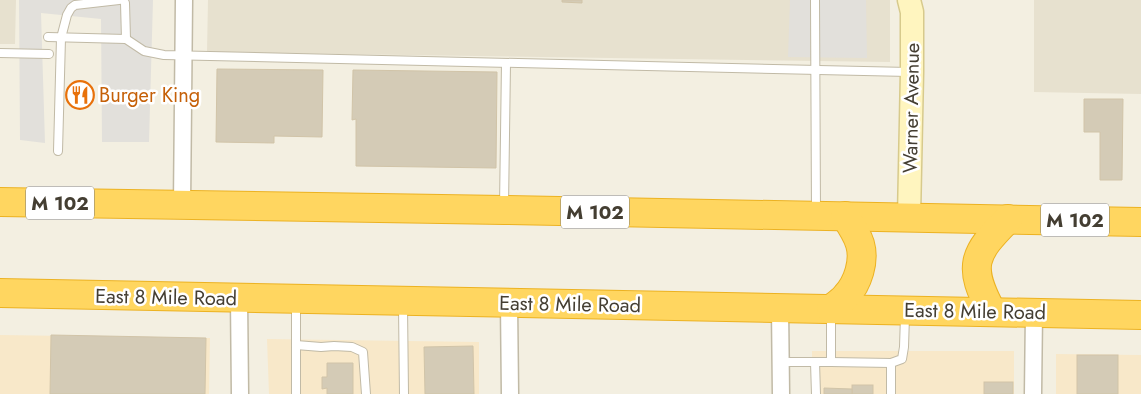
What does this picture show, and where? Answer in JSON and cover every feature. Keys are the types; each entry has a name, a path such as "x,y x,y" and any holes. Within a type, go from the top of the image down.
{"highway":[{"name":"M 102","path":"0,202 1141,222"},
{"path":"831,309 846,296 854,284 860,270 862,257 855,232 845,216"},
{"path":"992,312 979,284 976,272 978,260 982,248 1008,219"},
{"name":"East 8 Mile Road","path":"0,294 1141,315"}],"street":[{"path":"182,204 184,0"},
{"name":"Warner Avenue","path":"909,0 912,12 910,217"},
{"path":"239,298 240,394"},
{"path":"509,303 510,394"},
{"path":"780,308 781,394"},
{"path":"1033,394 1034,312"}],"lane":[{"path":"58,151 61,38 67,15 73,6 119,0"},
{"path":"123,0 125,3 126,39"},
{"path":"816,0 816,215"},
{"path":"48,37 126,39 134,45 164,56 912,72"},
{"path":"0,53 48,54"},
{"path":"504,210 506,63"},
{"path":"296,299 296,394"},
{"path":"403,301 404,394"},
{"path":"831,309 831,362"},
{"path":"780,362 891,363 902,359 905,310"},
{"path":"296,345 352,347 363,352 366,394"},
{"path":"815,362 816,394"},
{"path":"891,363 891,394"}],"shaded area":[{"path":"0,0 16,0 15,44 0,44"},
{"path":"19,0 153,0 149,142 102,142 101,19 41,13 45,143 20,140"},
{"path":"208,0 890,0 890,62 207,52"},
{"path":"790,0 866,0 867,58 788,57"},
{"path":"1034,0 1141,0 1141,94 1034,92"},
{"path":"0,335 210,338 209,394 0,394"},
{"path":"267,339 479,342 479,394 269,394"},
{"path":"812,351 1014,351 1014,394 812,394"},
{"path":"1056,354 1141,355 1141,394 1056,394"}],"building":[{"path":"562,0 582,0 582,3 562,2"},
{"path":"217,69 323,70 322,137 274,136 274,143 216,142"},
{"path":"353,70 497,72 496,168 356,166 356,119 352,120"},
{"path":"1084,99 1123,99 1122,180 1100,180 1100,132 1084,132"},
{"path":"51,335 206,338 205,394 50,394"},
{"path":"473,346 474,394 425,394 424,347"},
{"path":"1077,355 1118,355 1118,394 1077,394"},
{"path":"327,363 353,363 353,394 327,394 327,388 322,389 322,377 327,377"},
{"path":"984,382 1013,382 1013,394 984,394"},
{"path":"852,385 873,385 873,394 852,394"},
{"path":"824,388 852,389 852,394 824,394"}],"place":[{"name":"Burger King","path":"80,95"}]}
